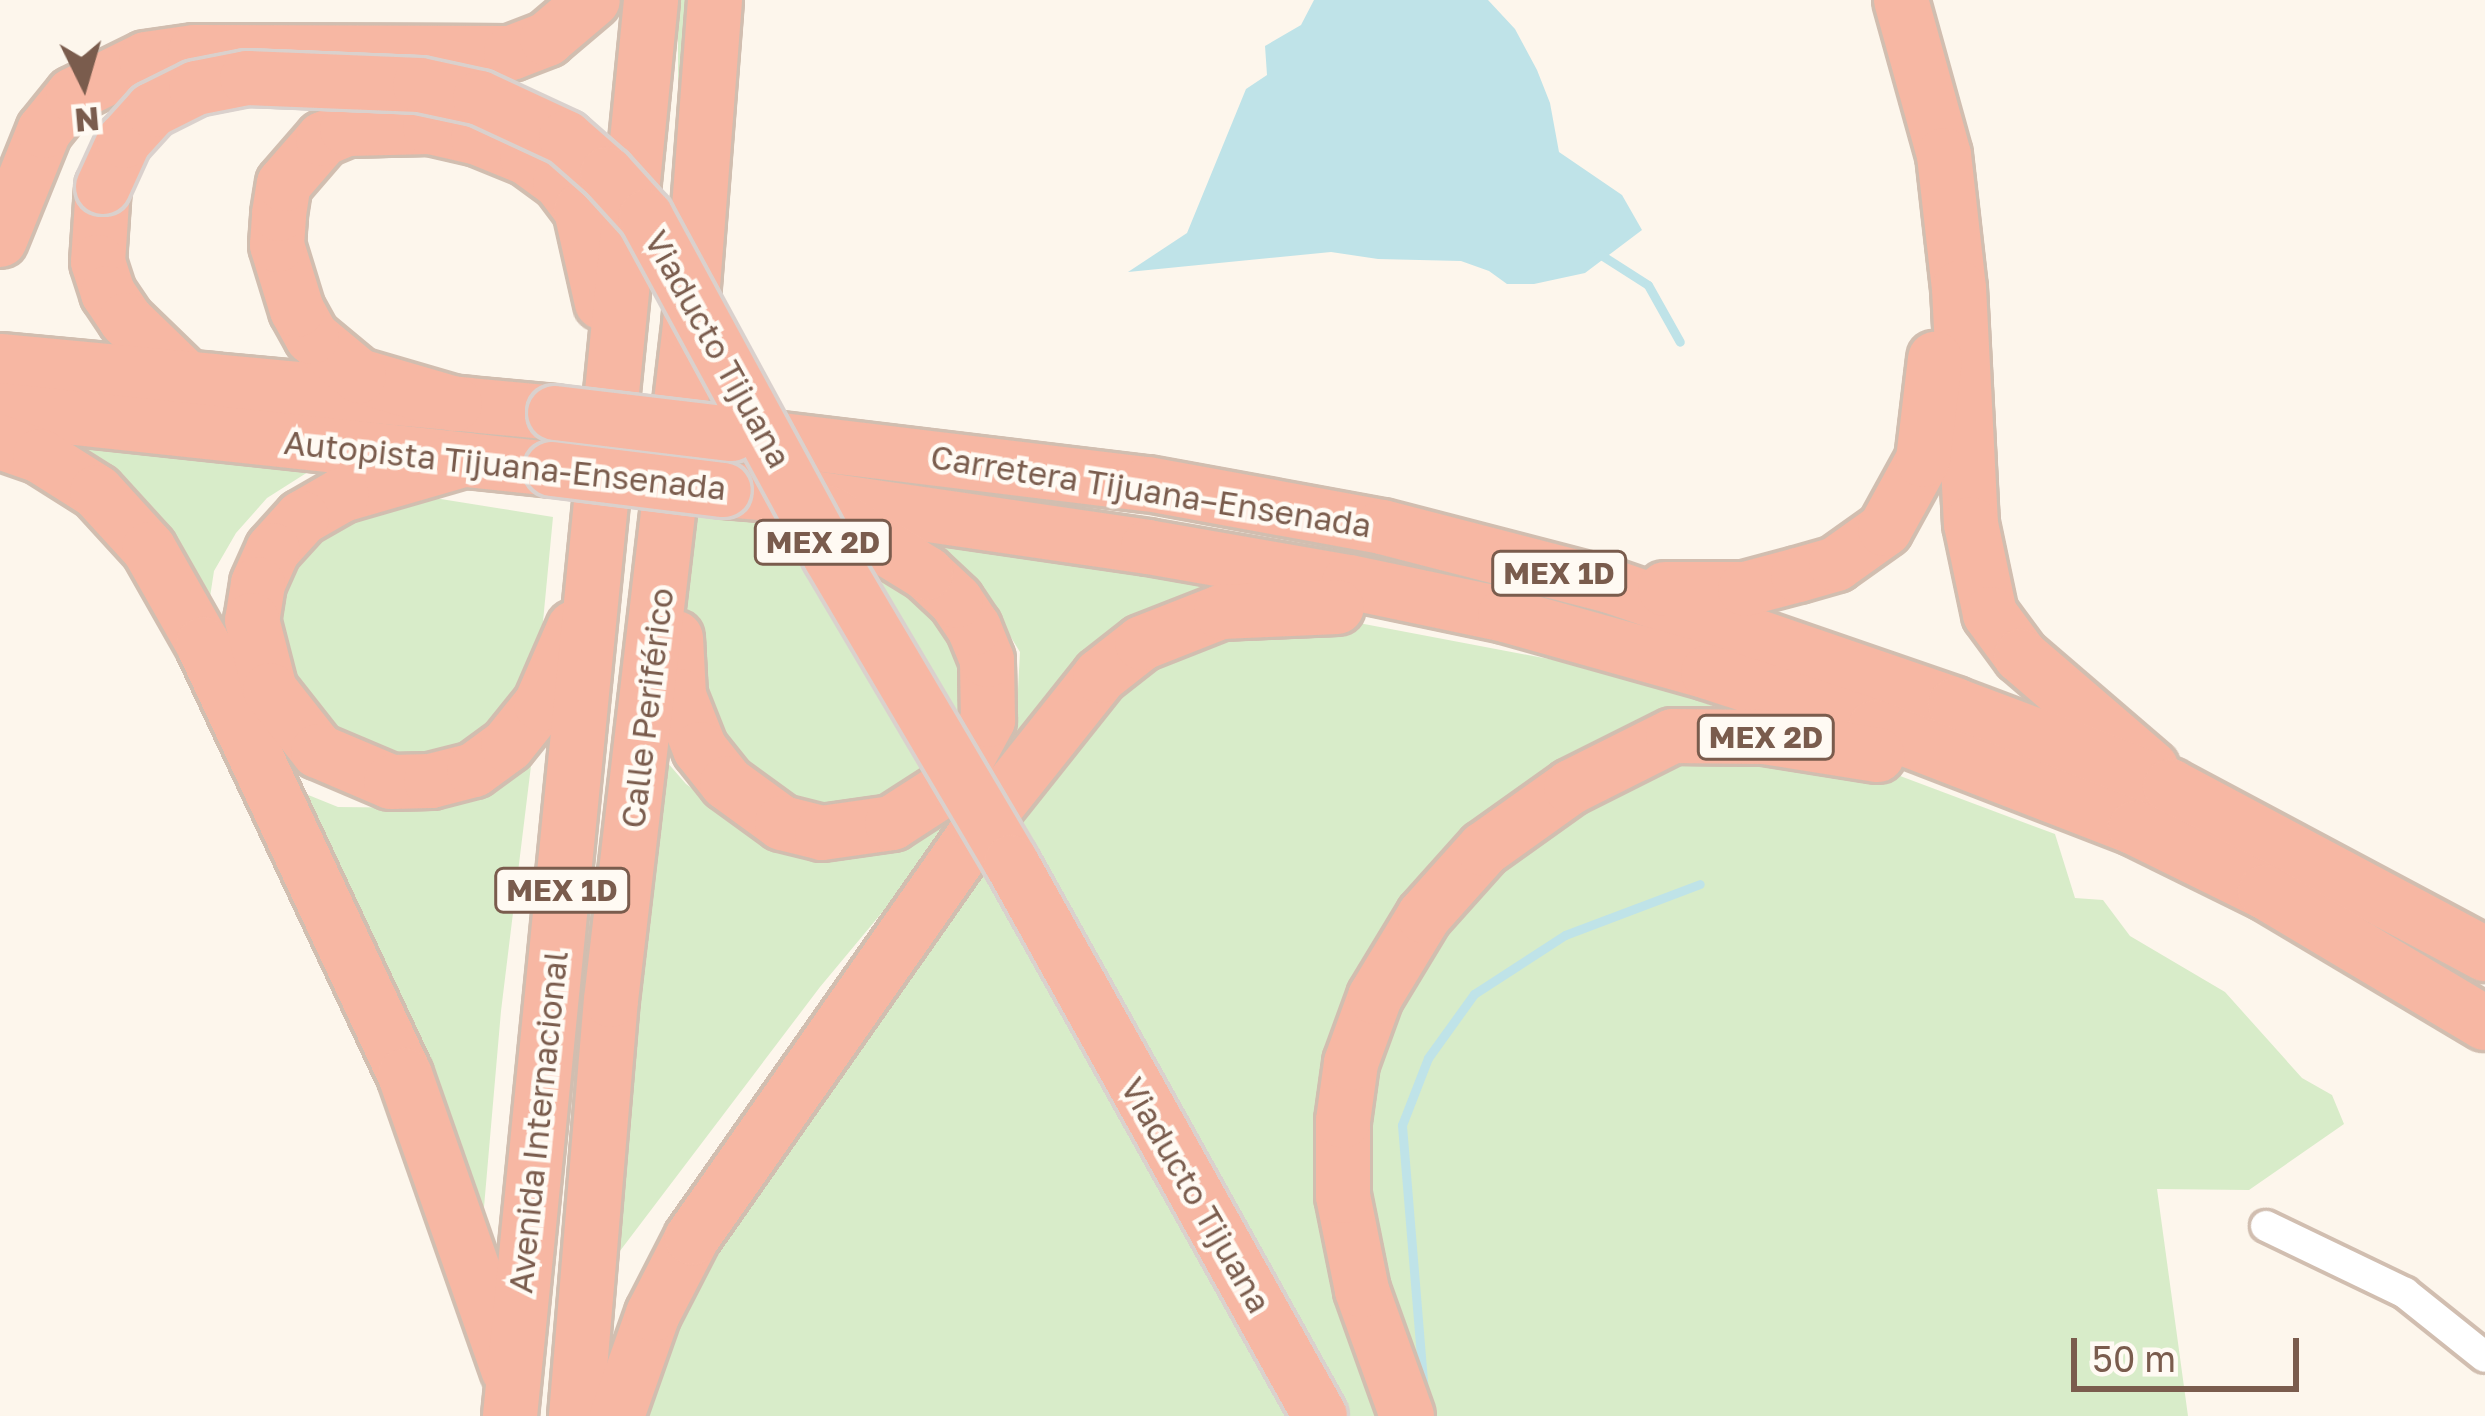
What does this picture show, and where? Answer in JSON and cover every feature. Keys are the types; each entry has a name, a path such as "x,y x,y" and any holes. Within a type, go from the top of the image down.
{"highway":[{"path":"0,240 44,131 74,95 146,59 195,52 511,53 547,39 593,0"},
{"path":"608,398 651,0"},
{"name":"Calle Periférico","path":"576,1416 611,1000 670,524 715,0"},
{"path":"1610,586 1745,589 1836,564 1885,529 1923,460 1937,329 1923,203 1865,0"},
{"path":"1901,0 1944,155 1959,288 1971,524 1990,614 2021,656 2100,720 2170,786"},
{"name":"Viaducto Tijuana","path":"186,378 126,320 108,293 98,262 96,226 103,187 124,141 152,110 196,88 247,78 420,85 479,98 566,137 607,174 646,217 830,556 1011,862 1320,1416"},
{"name":"MEX 1D","path":"455,404 359,376 311,337 297,310 277,245 279,214 284,184 323,139 347,129 430,127 478,138 527,158 560,182 581,209 598,267 608,398"},
{"name":"Autopista Tijuana-Ensenada","path":"0,361 455,404"},
{"name":"Avenida Internacional","path":"511,1399 608,398"},
{"name":"Carretera Tijuana–Ensenada","path":"455,404 1148,484 1382,527 1610,586 1955,705 2170,786 2485,954"},
{"name":"Autopista Tijuana-Ensenada","path":"0,410 800,496 1148,547 1505,615"},
{"path":"0,442 40,456 98,492 148,549 202,644 405,1075 511,1399"},
{"path":"463,460 342,495 302,518 273,550 258,584 252,620 257,650 270,690 319,751 391,782 430,781 475,770 508,745 541,704 591,587"},
{"path":"670,524 680,696 700,749 728,783 782,823 822,833 892,823 954,783 972,756 988,720 987,660 956,601 926,573 800,496"},
{"name":"MEX 1D","path":"617,1416 653,1313 692,1238 980,827 1100,676 1142,643 1221,612 1315,605 1505,615 1834,713 2073,802 2265,892 2485,1023"},
{"name":"MEX 2D","path":"1407,1416 1362,1290 1343,1196 1343,1121 1351,1063 1375,997 1424,916 1484,849 1571,787 1673,736 1765,737 1874,754 2073,802"}],"street":[{"path":"2266,1226 2405,1293 2485,1357"}],"green space":[{"path":"678,0 688,0 688,398 678,398"},
{"path":"42,435 319,465 267,498 236,533 214,571 208,610 286,786 338,807 430,808 463,797 536,725 501,1011 477,1288 154,562"},
{"path":"422,496 553,517 542,632 512,704 480,735 459,747 381,762 310,732 264,626 315,526"},
{"path":"678,509 833,535 946,619 960,666 959,727 942,761 863,810 776,806 701,742 670,566"},
{"path":"927,534 1224,589 1049,712 820,987 601,1276 660,754 686,784 756,834 921,835 946,823 983,790 1008,757 1016,727 1020,652 972,574"},
{"path":"1343,620 1628,674 2055,834 2075,898 2103,900 2130,936 2225,992 2302,1078 2332,1095 2344,1124 2249,1190 2157,1189 2188,1416 639,1416 682,1293 1098,691 1175,634"}],"water":[{"path":"1314,0 1488,0 1515,29 1537,70 1550,103 1559,152 1622,195 1642,230 1585,273 1534,284 1507,284 1461,261 1378,259 1331,252 1128,272 1187,233 1246,89 1267,75 1265,46 1301,25"}],"waterway":[{"path":"1598,253 1648,285 1680,342"},
{"path":"1424,1393 1402,1125 1428,1058 1474,994 1565,935 1700,884"}]}
